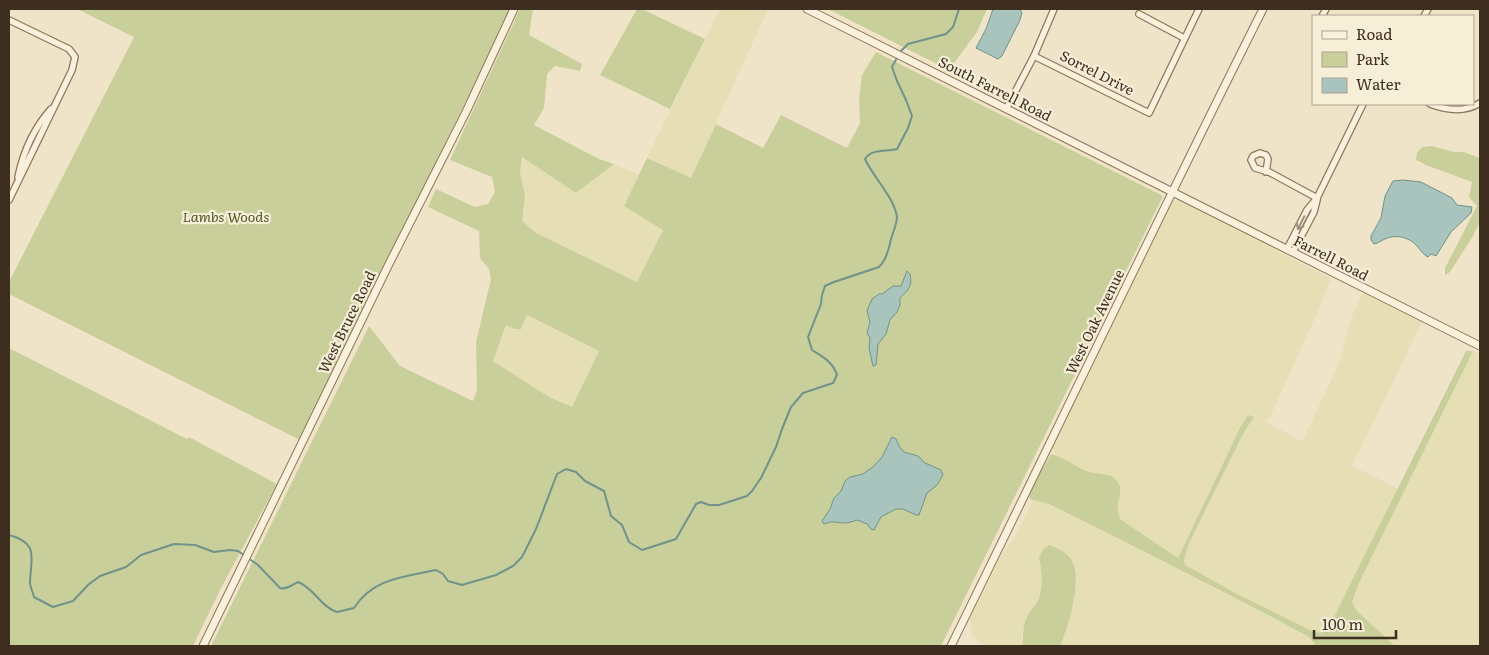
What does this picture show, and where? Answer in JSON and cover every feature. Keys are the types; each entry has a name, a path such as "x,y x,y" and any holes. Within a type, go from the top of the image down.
{"street":[{"name":"West Bruce Road","path":"203,646 384,275 466,112 514,9"},
{"name":"South Farrell Road","path":"807,9 1171,192"},
{"path":"1006,109 1034,56 1054,9"},
{"path":"1139,14 1184,38 1199,9"},
{"name":"West Oak Avenue","path":"951,646 1171,192 1263,9"},
{"path":"9,20 68,49 75,57 72,70 55,104 41,120 21,160 16,186 9,200"},
{"name":"Sorrel Drive","path":"1034,56 1149,113 1184,38"},
{"path":"1290,251 1314,212 1317,198 1362,105"},
{"path":"1434,105 1448,109 1461,109 1474,105"},
{"path":"1266,172 1317,198"},
{"name":"Farrell Road","path":"1171,192 1480,346"}],"shaded area":[{"path":"720,9 768,9 691,178 647,158"},
{"path":"522,157 576,193 614,164 639,175 624,206 663,229 637,282 536,233 522,221 525,196 520,172"},
{"path":"1174,200 1178,200 1330,278 1319,309 1269,419 1265,421 1302,442 1340,361 1354,311 1363,293 1422,322 1352,466 1399,489 1328,630 1321,633 1314,632 1239,595 1185,565 1184,560 1189,543 1253,417 1240,428 1178,558 1120,519 1117,513 1117,503 1120,489 1111,476 1088,471 1058,456 1051,448"},
{"path":"526,315 599,351 572,407 549,397 493,361 506,325 515,329 524,324"},
{"path":"1473,351 1480,355 1480,646 1395,646 1356,610 1352,602 1358,585"},
{"path":"1033,500 1049,504 1162,560 1309,637 1315,646 1060,646 1077,580 1039,558 1041,589 1039,598 1026,618 1022,633 1022,646 987,646 980,643 972,634 970,620 1001,556 1013,540"}],"green space":[{"name":"Lambs Woods","path":"77,9 511,9 300,440 9,294 9,282 134,37"},
{"path":"520,9 533,9 529,35 582,64 580,71 555,66 547,74 544,108 534,125 599,159 614,164 576,193 522,157 520,172 525,196 522,221 536,233 637,282 663,230 624,206 647,158 691,178 716,124 763,148 781,115 847,148 860,123 859,99 862,75 876,52 1163,196 941,646 211,646 369,326 400,366 473,401 477,390 476,342 491,279 489,269 480,258 479,231 428,207 436,189 475,207 488,204 495,192 492,177 450,160","holes":["527,315 599,351 572,407 549,397 493,361 506,325 515,329 521,329"]},
{"path":"637,9 642,9 705,39 670,109 600,75"},
{"path":"828,9 987,9 977,32 954,63 939,65"},
{"path":"1432,146 1453,152 1464,152 1480,158 1480,222 1450,272 1445,275 1445,268 1477,206 1469,197 1472,182 1416,160 1417,153 1422,147"},
{"path":"9,348 187,439 189,437 277,484 221,588 193,646 9,646"},
{"path":"1466,351 1473,351 1358,585 1352,602 1356,610 1395,646 1315,646 1309,637 1212,586 1049,504 1030,499 1029,493 1051,454 1087,471 1111,476 1120,486 1118,509 1120,519 1178,558 1240,428 1248,415 1254,417 1244,432 1189,543 1184,560 1185,565 1239,595 1314,632 1321,633 1328,629"},
{"path":"1049,545 1066,554 1073,563 1076,581 1070,617 1060,646 1022,646 1025,622 1038,601 1041,588 1042,578 1039,558 1043,549"}],"water":[{"path":"993,9 1019,9 1022,12 1002,56 998,59 976,48 986,29"},
{"path":"1393,181 1421,182 1452,198 1457,205 1472,207 1471,213 1451,232 1436,256 1431,254 1428,257 1413,242 1402,237 1389,237 1374,244 1371,240 1371,236 1381,218 1385,196"},
{"path":"907,271 911,278 910,285 900,298 897,312 890,320 886,334 878,344 876,365 873,366 869,348 870,338 867,333 870,322 867,311 872,299 893,286 901,286"},
{"path":"892,437 896,439 904,452 918,456 925,463 941,470 943,475 937,485 927,493 919,515 903,509 896,509 881,517 874,530 867,524 857,520 846,523 832,522 824,524 822,521 830,509 834,498 841,491 845,481 850,477 863,474 873,467 882,457"}],"waterway":[{"path":"9,535 19,538 29,547 32,558 30,584 34,597 53,607 73,601 88,585 100,576 126,567 141,555 174,544 195,545 214,552 238,551 258,565 280,588 287,588 298,582 309,589 331,610 337,612 354,608 370,590 401,577 436,570 443,574 448,581 462,585 496,575 513,566 522,557 536,529 557,474 566,469 576,472 585,481 604,491 611,516 622,525 629,542 642,550 676,539 696,504 701,502 709,505 719,505 747,496 761,478 776,447 791,407 803,393 833,383 837,375 835,370 827,360 812,350 808,337 821,304 825,286 879,267 888,251 897,217 892,202 865,159 871,153 897,149 912,116 892,67 900,52 908,44 946,34 953,27 959,9"}]}
